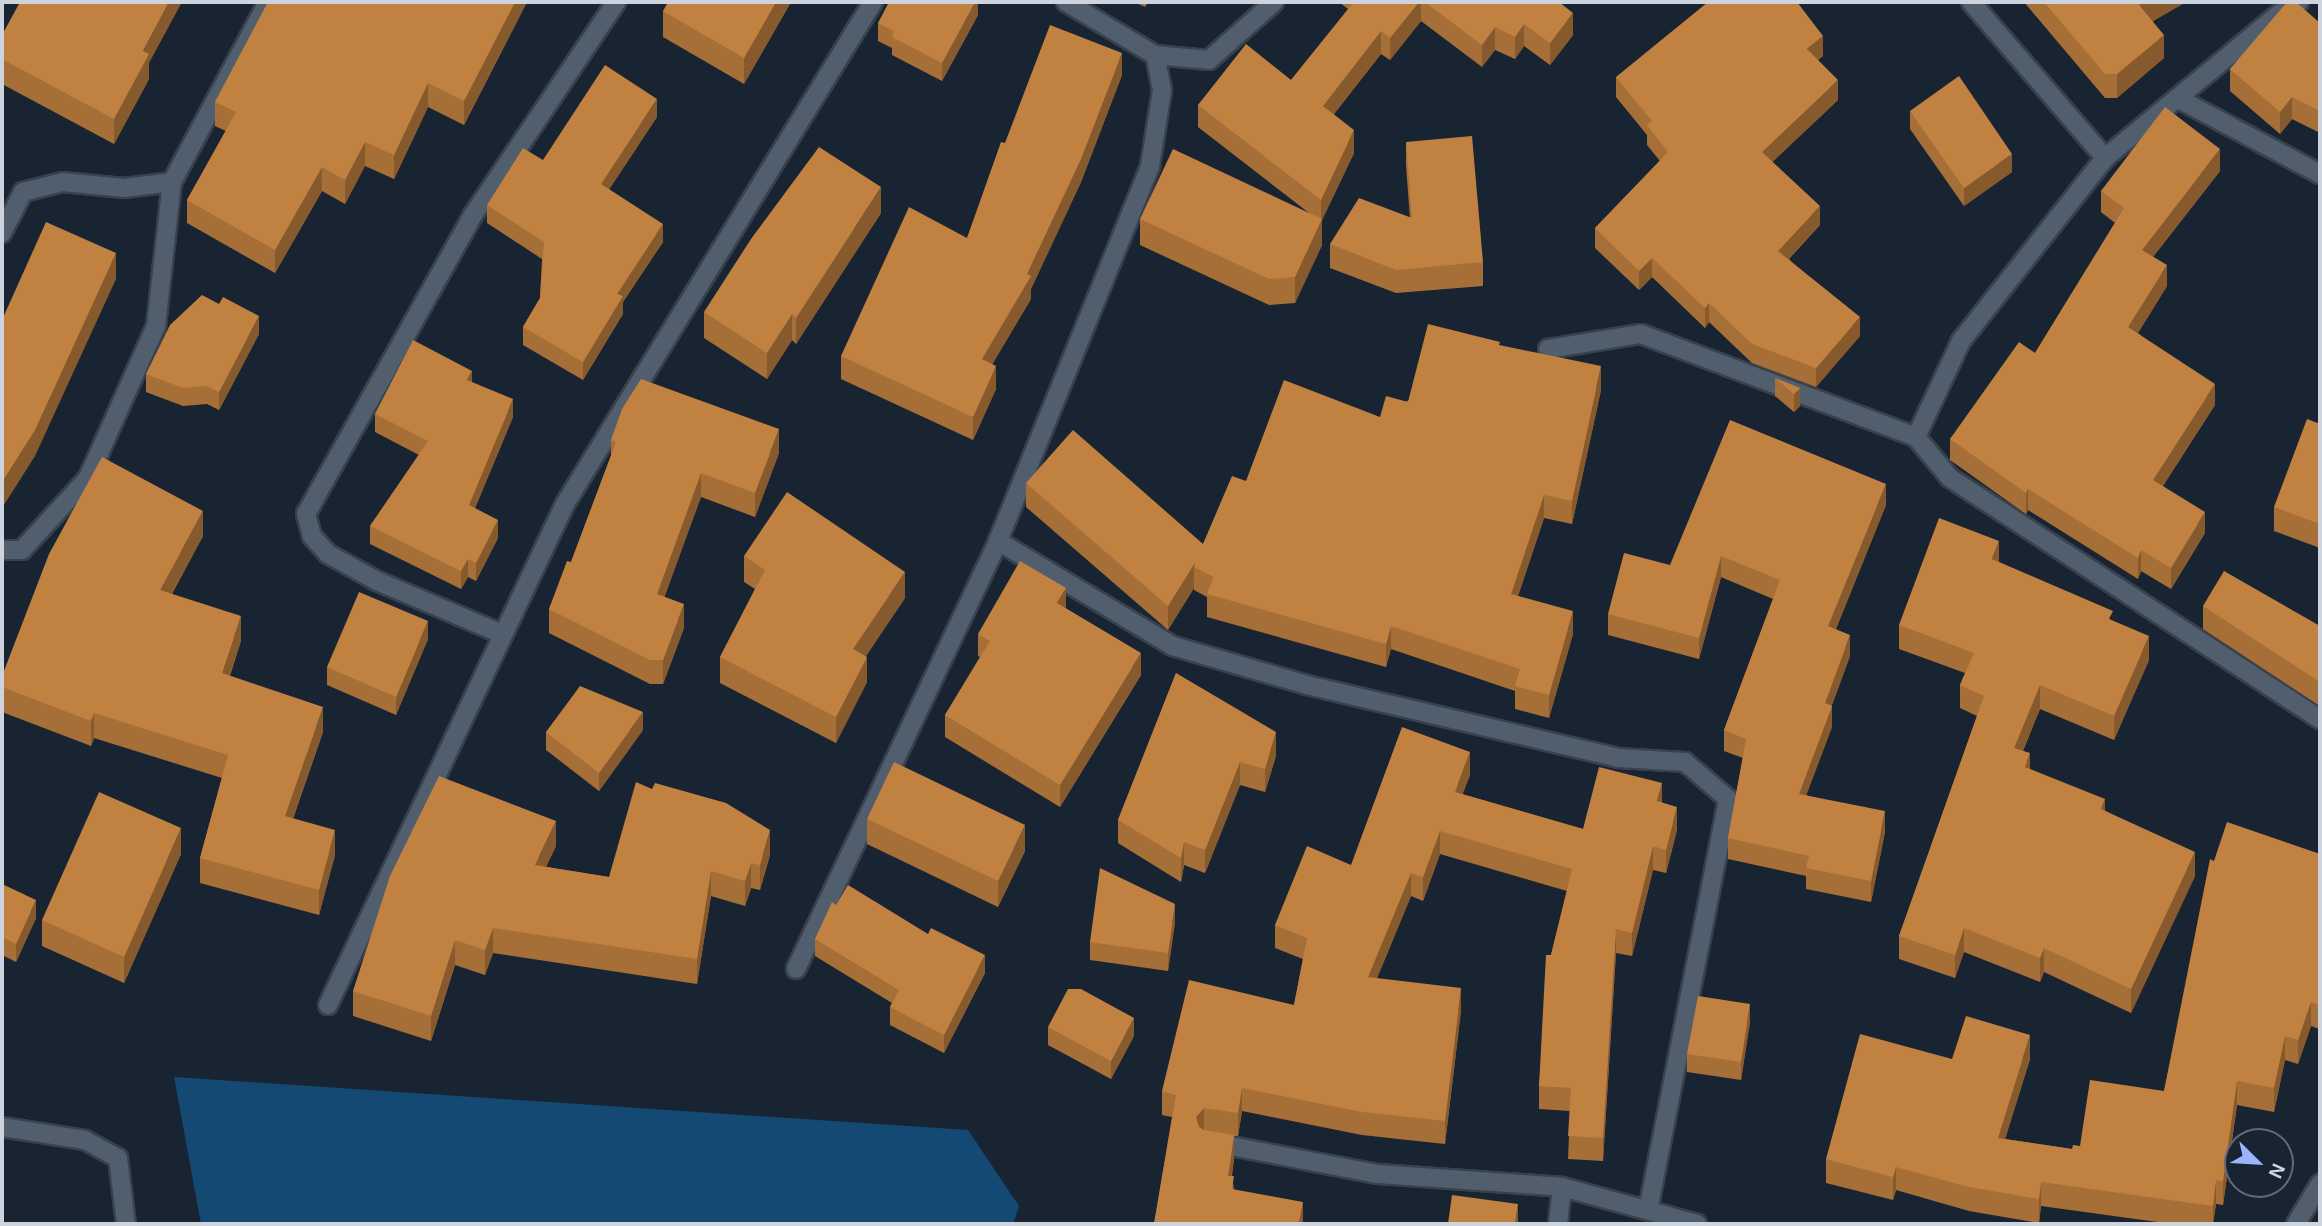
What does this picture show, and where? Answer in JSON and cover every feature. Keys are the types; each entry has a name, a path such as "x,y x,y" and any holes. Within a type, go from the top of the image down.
{"street":[{"path":"2,550 22,550 88,478 156,326 172,182 268,2"},
{"path":"502,634 377,581 328,554 312,536 306,514 473,215 616,2"},
{"path":"328,1005 565,504 873,2"},
{"path":"1066,2 1155,55 1209,60 1274,2"},
{"path":"1971,2 2105,158"},
{"path":"1916,438 1961,341 2105,158 2279,14 2299,2"},
{"path":"796,969 998,541 1150,166 1162,90 1155,55"},
{"path":"2177,98 2320,174"},
{"path":"2,233 23,192 63,182 124,188 172,182"},
{"path":"1548,349 1641,334 1916,438 1950,478 2320,719"},
{"path":"998,541 1173,646 1307,685 1618,758 1685,762 1728,799 1648,1209"},
{"path":"2,1127 85,1140 118,1158 126,1224"},
{"path":"1207,1142 1378,1174 1562,1186 1697,1224"},
{"path":"2296,1224 2320,1184"},
{"path":"1558,1224 1562,1186"}],"water":[{"path":"174,1077 968,1130 1019,1206 1013,1224 201,1224"}],"building":[{"path":"20,2 169,2 143,51 149,54 114,119 2,59 2,35"},
{"path":"268,2 515,2 464,101 428,83 394,155 365,142 345,180 322,167 275,250 187,200 236,112 215,102"},
{"path":"668,2 776,2 744,58 663,11"},
{"path":"889,2 975,2 942,63 892,37 894,31 878,23"},
{"path":"1354,2 1419,2 1390,38 1381,31 1323,106 1354,130 1321,200 1198,105 1246,44 1291,80"},
{"path":"1425,2 1559,2 1573,13 1550,43 1524,24 1515,37 1495,27 1482,45"},
{"path":"1708,2 1797,2 1823,36 1807,49 1838,80 1762,152 1820,206 1778,251 1860,317 1816,368 1752,344 1709,303 1705,308 1652,258 1639,271 1595,228 1668,152 1647,125 1652,121 1616,77"},
{"path":"2044,2 2145,2 2139,5 2164,35 2117,74 2105,74"},
{"path":"2287,2 2296,2 2320,23 2320,111 2292,97 2280,112 2230,69"},
{"path":"1050,25 1122,53 1081,159 1027,274 1031,276 982,359 996,366 973,417 841,356 909,207 967,238 1001,142 1005,143"},
{"path":"605,65 657,99 601,184 663,224 617,294 623,296 583,362 523,327 540,298 544,242 487,205 523,148 543,160"},
{"path":"1959,76 2012,154 1964,188 1910,111"},
{"path":"2165,107 2220,149 2142,250 2167,265 2128,327 2215,384 2153,480 2205,512 2171,568 2141,550 2138,558 2028,489 2026,493 1950,439 2019,342 2035,353 2124,208 2101,191"},
{"path":"1472,136 1483,262 1396,270 1330,244 1359,198 1412,218 1406,142"},
{"path":"819,147 881,187 796,318 792,314 767,353 704,312 751,239"},
{"path":"1173,149 1322,219 1295,277 1269,279 1140,219"},
{"path":"46,222 116,253 35,430 2,482 2,320"},
{"path":"202,295 219,304 223,297 259,316 219,392 207,386 183,388 146,374 170,325"},
{"path":"1428,324 1500,342 1499,345 1601,366 1572,501 1544,495 1511,594 1573,611 1549,695 1515,686 1520,669 1391,626 1386,644 1207,594 1214,577 1194,567 1196,561 1168,606 1026,483 1073,430 1203,544 1232,476 1246,481 1284,380 1380,417 1386,396 1408,402"},
{"path":"413,340 472,371 467,380 513,399 469,505 498,520 476,563 468,559 461,571 370,526 428,441 375,414"},
{"path":"1775,378 1800,388 1794,394"},
{"path":"641,379 779,429 755,493 701,473 657,594 684,604 663,660 650,660 549,609 567,561 571,562 616,442 611,440 622,409"},
{"path":"2307,419 2320,424 2320,524 2274,507"},
{"path":"1730,420 1886,484 1828,626 1850,635 1825,703 1832,706 1799,794 1885,811 1871,881 1806,868 1809,856 1728,838 1746,739 1724,730 1780,580 1721,556 1699,638 1608,614 1624,553 1670,565"},
{"path":"102,457 203,511 160,590 241,616 222,673 323,707 285,816 335,830 319,890 200,858 228,755 94,713 91,721 2,687 2,676 49,554"},
{"path":"787,492 905,572 853,649 867,657 836,717 720,657 765,570 744,556"},
{"path":"1939,518 1999,541 1992,559 2113,611 2109,619 2149,636 2114,716 2040,685 2014,748 2030,753 2025,767 2105,799 2101,809 2195,852 2131,989 2044,948 2040,958 1964,928 1955,955 1899,936 1984,696 1960,685 1974,653 1899,625"},
{"path":"1020,561 1066,588 1057,603 1141,653 1060,785 945,715 990,641 978,634"},
{"path":"2224,571 2320,626 2320,682 2203,606"},
{"path":"359,592 428,621 396,697 327,667"},
{"path":"1176,673 1276,732 1265,769 1240,762 1205,850 1184,842 1181,858 1118,820"},
{"path":"580,686 643,712 599,773 546,732"},
{"path":"1402,727 1470,752 1455,792 1583,829 1599,767 1662,783 1657,801 1677,807 1666,850 1653,846 1632,933 1616,929 1603,1138 1568,1136 1571,1088 1539,1086 1546,955 1551,955 1572,869 1440,831 1423,877 1411,873 1368,977 1461,988 1445,1121 1362,1112 1242,1088 1238,1113 1204,1108 1196,1117 1199,1127 1234,1135 1228,1176 1234,1176 1232,1189 1303,1202 1299,1224 1154,1224 1176,1095 1162,1091 1189,980 1294,1005 1307,938 1275,925 1307,846 1351,865"},
{"path":"894,762 1025,825 998,881 867,819"},
{"path":"439,776 556,821 535,865 609,877 636,782 652,789 655,783 726,803 770,830 760,865 751,863 745,881 711,871 697,959 493,928 485,950 455,940 431,1016 353,991 390,876"},
{"path":"99,792 181,828 124,957 42,920"},
{"path":"2227,822 2320,854 2320,1000 2319,1005 2311,1002 2298,1040 2285,1036 2274,1088 2237,1081 2230,1128 2224,1128 2223,1181 2216,1180 2213,1206 2041,1182 2039,1199 1969,1187 1896,1167 1893,1177 1826,1159 1860,1034 1952,1059 1966,1016 2030,1035 1998,1138 2072,1149 2073,1145 2080,1146 2090,1080 2164,1091 2210,859 2214,861"},
{"path":"1100,868 1175,904 1168,953 1090,942"},
{"path":"2,884 36,900 16,944 2,937"},
{"path":"848,885 928,934 931,928 985,955 944,1035 890,1007 899,990 815,939 832,902 836,905"},
{"path":"1068,989 1081,989 1134,1018 1111,1061 1048,1027"},
{"path":"1698,996 1750,1004 1741,1062 1687,1054"},
{"path":"1452,1195 1518,1204 1515,1224 1448,1224"}]}
